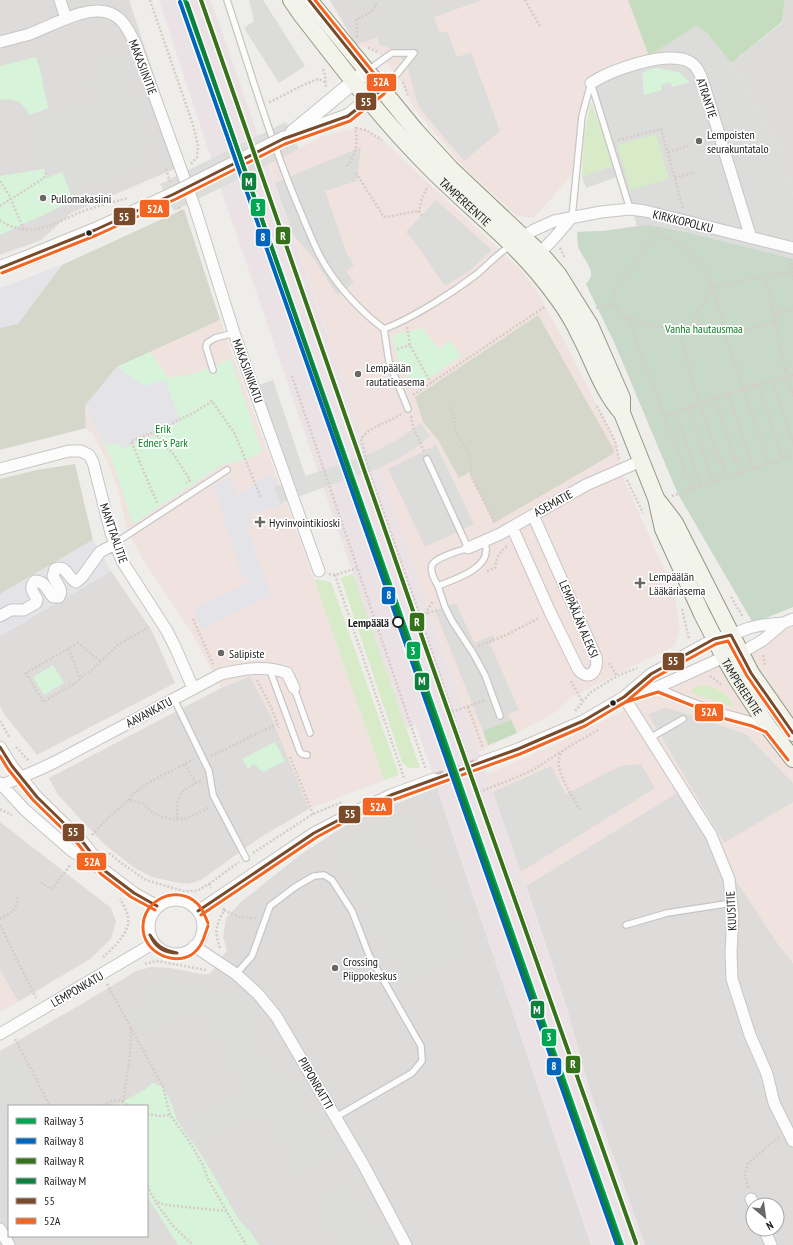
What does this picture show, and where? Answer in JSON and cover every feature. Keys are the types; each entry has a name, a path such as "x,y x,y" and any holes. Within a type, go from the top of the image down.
{"main road":[{"name":"TAMPEREENTIE","path":"291,0 300,14 368,101 428,166 535,258 546,283 575,326 612,403 622,413 641,461 663,494 675,523 731,635 752,673 793,733"},
{"name":"TAMPEREENTIE","path":"309,0 416,132 517,241"},
{"name":"TAMPEREENTIE","path":"663,494 663,529 714,639 769,728 793,759"}],"street":[{"path":"60,0 66,19"},
{"name":"MAKASIINITIE","path":"0,42 28,34 66,19 93,11 104,11 112,14 126,26 136,45 181,170"},
{"name":"ATRANTIE","path":"591,83 614,70 633,64 671,58 688,61 694,65 703,82 751,238"},
{"path":"283,139 366,72"},
{"path":"0,268 29,258 175,195 283,139 348,116 381,90"},
{"name":"MAKASIINIKATU","path":"181,170 234,333 319,571"},
{"name":"KIRKKOPOLKU","path":"517,241 548,223 572,217 630,209 751,238 792,253"},
{"path":"535,258 572,217"},
{"name":"MANTTAALITIE","path":"0,469 69,451 81,451 89,455 93,462 115,544 125,567 160,620 176,649 193,688"},
{"name":"ASEMATIE","path":"468,548 500,534 586,485 641,461"},
{"name":"LEMPÄÄLÄN ALEKSI","path":"512,527 550,612 578,669 581,673 592,673 595,671 598,664 596,657 533,515"},
{"path":"0,616 11,610 24,610 36,603 37,599 32,592 32,587 35,581 43,584 53,597 59,597 61,591 53,576 55,569 63,569 73,581 76,582 82,577 100,552 115,544"},
{"path":"482,762 518,749 583,721 624,697 651,674 714,639 731,635 749,628 788,621"},
{"path":"624,697 658,687 724,656 741,653 788,621"},
{"name":"AAVANKATU","path":"0,785 38,770 221,674 251,669 269,668 287,674 294,688"},
{"name":"KUUSITIE","path":"624,697 711,835 729,879 733,916 731,952 732,979 750,1035 767,1074 774,1103 793,1141"},
{"path":"0,747 37,798 82,841 105,871"},
{"path":"198,911 314,833 391,795 434,779"},
{"path":"0,785 25,810 72,851 105,871 134,893 158,906"},
{"path":"174,900 183,901 191,904 198,911 203,925 199,940 194,946 187,951 169,953 160,949 154,943 148,928 152,912 158,906 165,902 174,900"},
{"name":"LEMPONKATU","path":"0,1034 154,943"},
{"name":"PIIPONRAITTI","path":"194,946 236,974 258,994 276,1016 363,1164 406,1245"},
{"path":"0,1229 8,1245"}],"lane":[{"path":"227,0 267,124 290,187 320,257 337,282 371,319 384,329 389,362 408,409"},
{"path":"366,72 392,53 414,52 397,74 381,90"},
{"path":"591,83 630,209"},
{"path":"572,217 582,116 591,83"},
{"path":"384,329 397,324 447,295 478,273 501,252 517,241"},
{"path":"214,370 206,347 207,343 215,338 234,333"},
{"path":"427,459 468,548 437,560 432,564 432,570 445,607 485,675 500,716"},
{"path":"115,544 227,470"},
{"path":"438,586 479,566 484,560 487,551 484,542"},
{"path":"269,668 300,752 307,755"},
{"path":"658,687 728,714 754,721 769,728"},
{"path":"294,688 310,733"},
{"path":"174,699 209,771 212,791 217,803 246,858"},
{"path":"650,738 683,719"},
{"path":"236,974 252,956 270,906 314,876 324,876 332,880 352,911 369,955 421,1046 422,1061 412,1073 336,1117"},
{"path":"626,925 667,913 732,903"}],"path":[{"path":"150,0 193,126 198,145 197,157 189,167 181,170"},
{"path":"357,23 356,20 370,14 376,6 378,0"},
{"path":"524,0 540,26"},
{"path":"323,68 326,88 334,98"},
{"path":"262,106 311,82 319,79 325,82"},
{"path":"347,166 354,157 356,145 356,128 348,116"},
{"path":"609,142 661,129 687,222"},
{"path":"668,152 688,146"},
{"path":"166,166 167,173 184,219"},
{"path":"0,206 44,178 47,171"},
{"path":"675,178 695,172"},
{"path":"356,173 384,217 419,211"},
{"path":"0,181 11,199 24,230"},
{"path":"422,216 419,211 422,198 424,191 430,184"},
{"path":"0,220 9,226 24,230 38,229 85,211 131,197"},
{"path":"656,226 659,235 680,244 695,256 701,263 713,286 724,331 769,463"},
{"path":"659,235 644,251 615,289 613,296 614,304 619,312 628,318 680,333"},
{"path":"555,237 566,259"},
{"path":"792,253 791,272 793,280"},
{"path":"713,286 791,272"},
{"path":"766,277 787,376 793,396"},
{"path":"680,333 692,322 713,286"},
{"path":"542,301 549,313"},
{"path":"591,303 594,309 614,304"},
{"path":"404,400 546,306"},
{"path":"773,314 793,309"},
{"path":"692,322 724,331 738,332 775,322 773,314"},
{"path":"628,318 692,489"},
{"path":"406,319 410,345 431,383"},
{"path":"680,333 699,403 727,477"},
{"path":"664,416 758,384 793,375"},
{"path":"292,376 426,770"},
{"path":"772,380 793,442"},
{"path":"758,384 783,458"},
{"path":"728,394 753,468"},
{"path":"715,398 740,473"},
{"path":"157,503 131,442 194,412 212,401 235,434 261,498"},
{"path":"594,401 614,441 622,469 643,514"},
{"path":"448,407 454,416 455,429 470,457 471,476 500,534"},
{"path":"689,407 714,481"},
{"path":"427,459 413,427 408,409 394,419 376,426 361,438 370,474 470,763"},
{"path":"674,412 701,486"},
{"path":"154,432 174,455 190,480"},
{"path":"663,494 672,496 793,455"},
{"path":"357,568 335,575 404,778"},
{"path":"728,593 749,628"},
{"path":"681,602 687,635 695,649"},
{"path":"420,616 445,607"},
{"path":"471,649 504,636 539,618"},
{"path":"193,619 213,664"},
{"path":"100,661 78,643 26,673 43,702 80,680 83,675 92,670 118,645 160,620"},
{"path":"759,642 762,648 765,665"},
{"path":"68,649 80,680"},
{"path":"251,669 272,709 280,731"},
{"path":"452,712 468,707 492,696"},
{"path":"468,707 484,751"},
{"path":"0,721 18,749 38,770"},
{"path":"91,836 109,817 129,800 132,793 143,786 185,764 277,724"},
{"path":"479,792 533,770 598,730"},
{"path":"562,751 558,761 559,771 580,810"},
{"path":"288,752 313,814"},
{"path":"185,764 196,783"},
{"path":"472,770 541,964"},
{"path":"177,819 179,796 183,790 202,780 211,779"},
{"path":"129,800 143,804 156,815 174,820 193,815 217,803"},
{"path":"86,831 94,840"},
{"path":"104,848 121,863 146,880 183,891 197,891 209,884 224,910 239,917 266,918"},
{"path":"41,882 49,888 53,888 74,861"},
{"path":"0,919 17,907 18,897"},
{"path":"142,965 157,961 206,970 221,950 216,938 216,926 224,910"},
{"path":"0,925 37,999"},
{"path":"101,988 113,981"},
{"path":"107,984 163,1088 170,1115 187,1138 199,1158 208,1179 246,1245"},
{"path":"123,1101 130,1057 131,1028"},
{"path":"10,1042 22,1036"},
{"path":"15,1040 49,1105"},
{"path":"102,1105 116,1100 123,1101 127,1105"},
{"path":"148,1114 161,1116 170,1115"},
{"path":"751,1197 745,1175 748,1163 787,1130"},
{"path":"148,1188 173,1226 193,1245"},
{"path":"156,1202 166,1206 227,1211"}],"shaded area":[{"path":"0,0 129,0 184,165 71,213 41,240 0,255"},
{"path":"159,0 211,0 360,429 379,468 521,872 568,1012 589,1088 645,1245 591,1245 416,725 406,728 223,195"},
{"path":"249,0 263,0 305,66 279,83 244,28 254,21"},
{"path":"330,0 483,0 356,45"},
{"path":"364,0 394,0 394,3 367,11"},
{"path":"421,0 427,0 440,33 447,31 457,57 471,52 500,131 464,161 418,106 408,68 395,50 380,45 370,19"},
{"path":"483,0 628,0 649,56 594,81 582,116 577,169 534,218 517,216 460,163 414,108 402,82 378,52 356,45"},
{"path":"785,0 793,0 793,195 778,147 756,104 731,63 782,23"},
{"name":"Vanha hautausmaa","path":"696,26 707,33 731,63 756,104 778,147 793,195 793,607 678,494 615,344 586,284 591,280 592,272 578,247 577,232 603,231 637,226 594,81 649,56"},
{"path":"116,51 150,143 140,147 146,163 70,192 62,172 47,178 27,123 72,106 78,114 101,105 91,78 105,73 99,57"},
{"path":"356,128 366,130 383,140 520,269 536,290 564,340 615,441 625,482 672,587 677,609 680,629 675,646 571,698 560,709 546,718 479,752 379,468 360,429 269,164 323,136"},
{"path":"361,147 357,181 325,191 347,254 354,265 346,271 354,283 337,295 311,255 293,235 275,183"},
{"path":"613,166 617,177 586,188 582,177"},
{"path":"436,200 492,250 469,271 445,286 406,232"},
{"path":"184,209 220,320 117,367 85,406 86,428 0,450 0,304 21,281 62,265"},
{"path":"62,265 18,324 0,328 0,288"},
{"path":"538,315 614,450 613,454 494,523 470,472 459,478 438,440 423,422 415,397"},
{"path":"220,320 314,579 384,780 309,809 271,716 250,676 221,688 192,633 143,560 127,530 118,490 105,456 93,435 86,428 85,406 117,367"},
{"path":"117,367 145,386 165,380 180,421 151,437 122,449 118,443 106,446 85,406"},
{"path":"273,380 306,478 292,483 259,385"},
{"path":"436,445 474,524 425,547 388,469"},
{"path":"75,464 93,540 0,594 0,479 37,470"},
{"path":"272,473 284,504 250,516 253,526 247,528 272,596 201,629 193,608 250,583 242,575 213,486 230,476 237,495"},
{"path":"93,540 111,571 0,636 0,594"},
{"path":"111,571 152,631 175,683 37,755 0,707 0,636"},
{"path":"456,603 474,643 493,635 495,641 490,644 519,710 508,714 511,720 483,731 435,611"},
{"path":"793,626 793,963 776,941 678,792 526,886 487,774 552,746 633,706 658,687"},
{"path":"250,676 271,716 309,809 261,837 201,880 188,884 174,882 152,877 135,868 105,845 58,795 49,778 221,688"},
{"path":"665,708 692,715 747,735 793,783 793,802 724,843 648,714"},
{"path":"641,764 655,788 521,872 493,792 551,766 566,794 620,766"},
{"path":"437,788 591,1245 0,1245 0,1051 136,971 151,967 171,968 200,974 210,974 227,950 223,937 226,918 242,901 300,855 348,824"},
{"path":"678,792 776,941 793,963 793,1245 645,1245 589,1088 568,1012 526,886"},
{"path":"403,818 465,948 409,983 335,849 382,824"},
{"path":"0,822 111,908 116,921 111,939 90,959 18,1002 0,970"},
{"path":"0,970 18,1002 0,1012"},
{"path":"172,974 179,984 232,998 238,995 257,1028 245,1035 264,1066 241,1078 205,1011 192,1007 143,1036 131,1012 151,1001 144,989"},
{"path":"18,1056 38,1089 14,1105 8,1105 8,1178 0,1164 0,1085 2,1084 0,1081 0,1066"},
{"path":"271,1073 276,1081 287,1075 333,1154 300,1174 261,1108 201,1143 188,1122"},
{"path":"348,1184 383,1245 340,1245 317,1202"},
{"path":"57,1237 87,1237 91,1245 62,1245"}],"green space":[{"path":"628,0 785,0 782,22 731,63 707,33 696,26 649,56"},
{"path":"36,57 48,108 30,115 21,104 14,100 0,100 0,66"},
{"path":"656,68 678,72 690,82 672,87 671,82 661,85 662,90 644,95 642,74 648,70"},
{"path":"591,102 613,166 582,177 584,136"},
{"path":"656,134 669,179 630,190 617,145"},
{"path":"44,169 47,178 62,172 70,192 71,202 0,235 0,176"},
{"name":"Vanha hautausmaa","path":"648,225 684,232 793,259 793,607 753,623 678,494 615,344 586,284 590,279 591,271 578,246 577,232 603,231"},
{"path":"423,328 438,349 450,341 461,356 415,388 398,363 392,335"},
{"name":"Erik Edner's Park","path":"150,352 168,378 193,374 231,359 262,451 252,458 222,465 133,524 112,460 85,406 117,367"},
{"path":"353,574 420,768 409,768 402,762 341,578"},
{"path":"314,579 331,582 399,775 384,780"},
{"path":"53,665 64,683 44,695 33,677"},
{"path":"704,685 722,692 734,707 691,693 692,689"},
{"path":"511,720 517,733 488,745 483,731"},
{"path":"275,742 285,761 263,772 254,764 248,769 242,759"},
{"path":"152,1083 163,1087 171,1102 177,1120 204,1159 239,1220 252,1234 259,1245 178,1245 148,1198 148,1105 117,1105 146,1089"}],"pier":[{"path":"286,122 299,149 174,211 160,184"},
{"path":"421,423 430,436 414,449 396,460 379,468 280,503 274,487 372,453 397,440"}],"tunnel":[{"path":"434,779 482,762"}],"rail line":[{"name":"3","path":"185,0 622,1245"},
{"name":"R","path":"201,0 428,654 636,1243"},
{"name":"8","path":"180,2 617,1245"},
{"name":"M","path":"187,3 414,659 620,1245"}],"transit line":[{"name":"55","path":"0,268 95,230 174,194 283,139 348,116 381,90 309,0"},
{"name":"52A","path":"2,273 97,235 176,199 285,144 350,121 384,94 386,91 385,87 315,0"},
{"name":"55","path":"198,911 314,833 391,795 518,749 583,721 624,697 651,674 714,639 731,635 751,673 793,733"},
{"name":"52A","path":"201,915 317,837 354,817 393,800 520,754 585,726 627,701 654,678 716,644 728,641 747,676 789,736"},
{"name":"52A","path":"619,706 626,702 658,692 726,719 752,726 766,732 788,760"},
{"name":"55","path":"0,747 12,766 37,797 82,841 105,871 134,893 157,906"},
{"name":"52A","path":"0,756 8,769 33,800 78,844 101,874 131,897 155,910"},
{"name":"52A","path":"208,923 202,910 196,902 185,896 176,895 160,899 153,904 147,911 143,928 144,936 153,950 175,959 183,958 195,952 202,942 208,926"},
{"name":"55","path":"150,935 161,947 168,951 177,953"},
{"name":"55","path":"150,935 157,946 168,952 177,953"}],"place":[{"name":"Lempoisten seurakuntatalo","path":"699,141"},
{"name":"Pullomakasiini","path":"43,198"},
{"name":"Lempäälän rautatieasema","path":"358,374"},
{"name":"Hyvinvointikioski","path":"260,522"},
{"name":"Lempäälän Lääkäriasema","path":"640,583"},
{"name":"Lempäälä","path":"398,622"},
{"name":"Salipiste","path":"221,653"},
{"name":"Crossing Piippokeskus","path":"335,968"}]}
